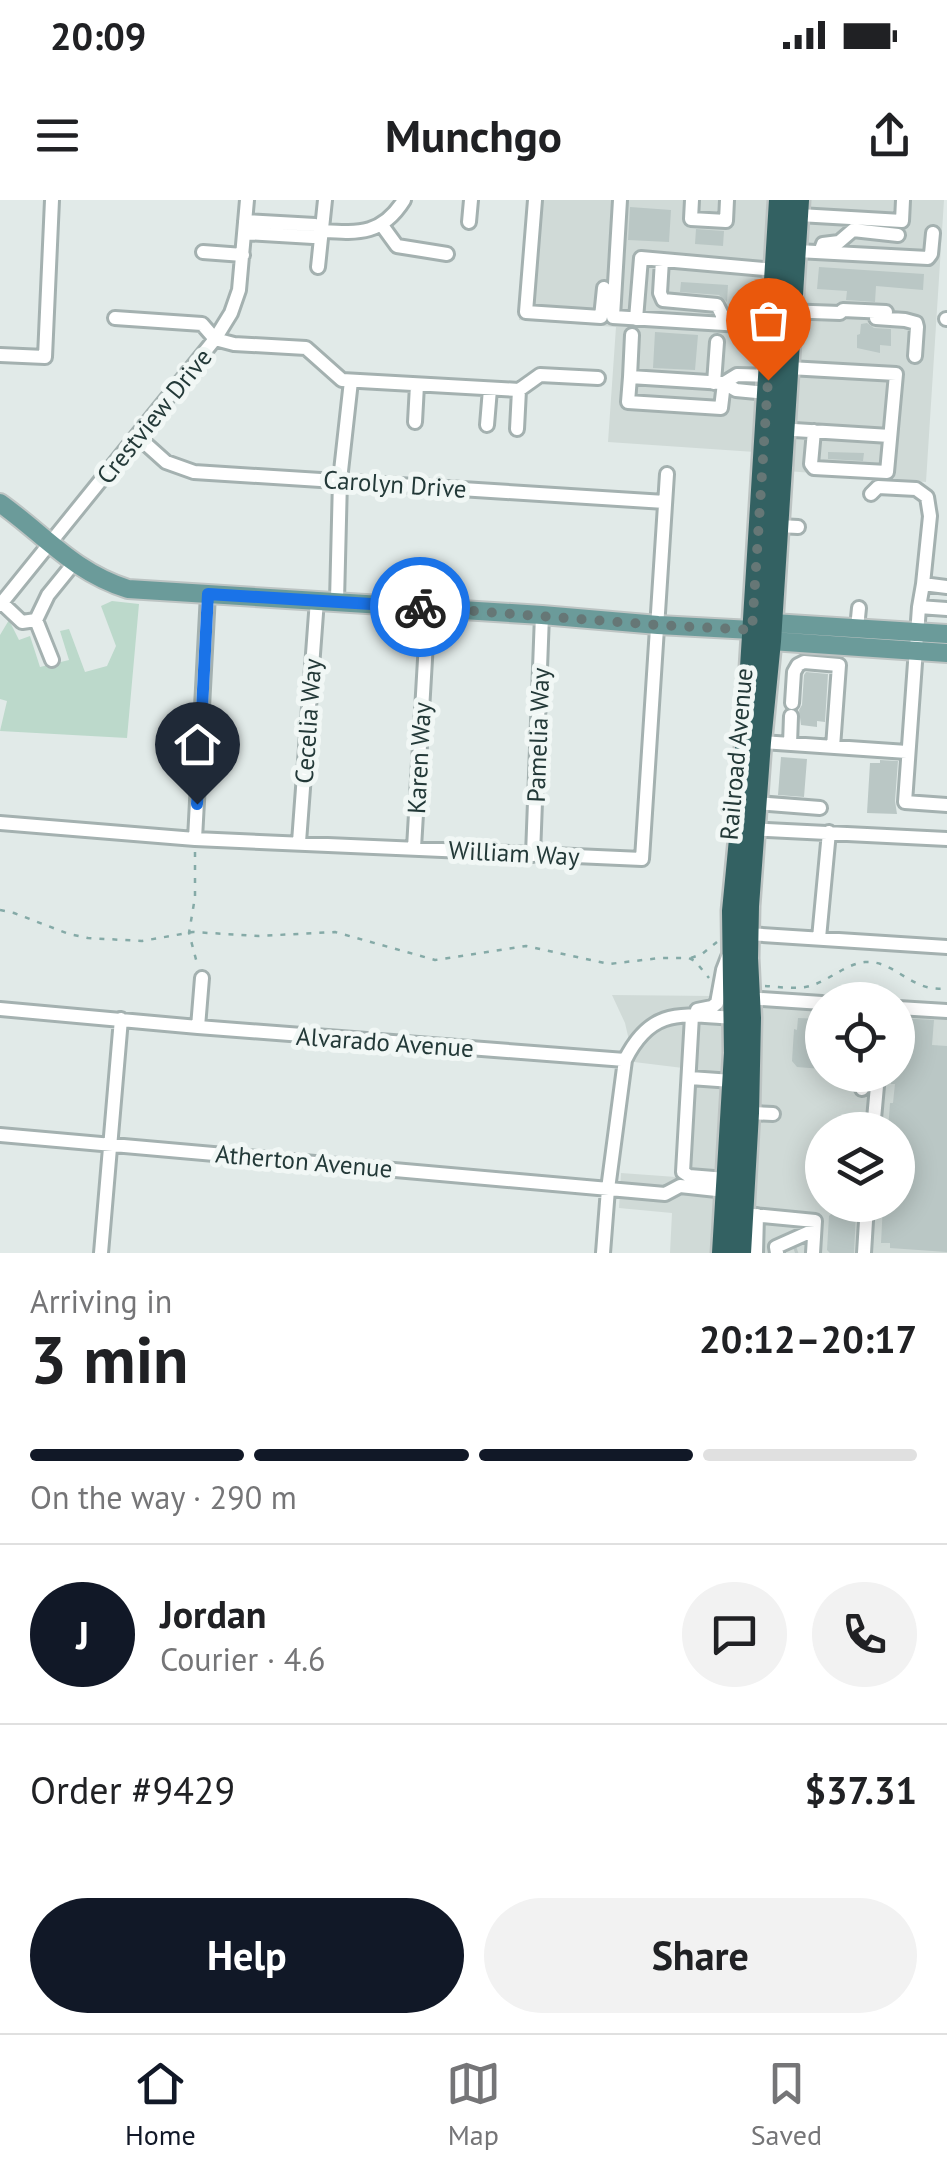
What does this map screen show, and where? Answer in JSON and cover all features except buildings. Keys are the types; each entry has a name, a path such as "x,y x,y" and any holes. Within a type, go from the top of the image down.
{"highway":[{"name":"Railroad Avenue","path":"775,429 789,368 774,270 779,200"},
{"name":"Railroad Avenue","path":"740,1253 750,1215 749,1112 732,911 756,803 772,632 789,527 768,385 797,219"},
{"name":"Railroad Avenue","path":"747,830 752,630 781,489"},
{"name":"Railroad Avenue","path":"722,1253 732,1081 726,1052 740,1002"}],"main road":[{"path":"0,503 74,563 128,589 916,641 947,634"},
{"path":"772,632 857,628 916,641 947,653"}],"street":[{"path":"0,355 44,357 52,200"},
{"name":"Crestview Drive","path":"1,604 216,339 240,290 247,200"},
{"path":"318,267 325,200"},
{"path":"245,227 282,229 314,237 321,231 357,233 389,221 404,200"},
{"path":"468,222 471,200"},
{"path":"536,200 526,312 601,316 604,288"},
{"path":"620,200 613,318 722,324 779,316 840,314 905,320 916,323 914,356"},
{"path":"692,200 691,219 726,221 727,200"},
{"path":"797,219 902,222 903,200"},
{"path":"797,219 820,252"},
{"path":"381,224 397,246 447,254"},
{"path":"820,252 823,244 839,242 853,230 898,234"},
{"path":"820,252 928,258 933,232"},
{"path":"203,252 243,255"},
{"path":"636,319 641,258 774,270"},
{"path":"662,260 663,300 717,305 722,324"},
{"path":"840,314 844,310 886,312"},
{"path":"115,318 202,324 216,339 234,344 306,348 342,380 519,390 540,375 598,378"},
{"path":"632,335 628,402 721,408 717,342"},
{"path":"789,368 896,374 887,472 814,468 814,431"},
{"path":"630,377 719,383 736,375 768,385"},
{"path":"337,602 340,480 351,381"},
{"path":"415,422 417,385"},
{"path":"487,424 490,389"},
{"path":"517,429 519,390"},
{"path":"775,429 890,436"},
{"name":"Carolyn Drive","path":"137,436 166,462 194,472 665,502"},
{"name":"William Way","path":"0,824 195,838 642,859 667,474"},
{"path":"871,494 878,487 916,489 927,497 930,516 918,607 905,802 947,805"},
{"path":"52,660 36,620 48,595 74,563"},
{"path":"924,584 947,588"},
{"path":"195,838 208,594"},
{"name":"Cecelia Way","path":"299,842 317,600"},
{"path":"1,604 22,622 36,620"},
{"path":"918,607 947,609"},
{"name":"Karen Way","path":"414,848 428,608"},
{"path":"857,628 859,608"},
{"name":"Pamelia Way","path":"533,855 542,615"},
{"path":"790,744 794,670 804,662 839,664 829,745"},
{"path":"761,742 829,745 855,755 908,752"},
{"path":"756,803 820,808"},
{"path":"747,830 947,838"},
{"path":"819,938 829,832"},
{"path":"740,1002 723,970 733,940 819,938 947,947"},
{"path":"198,1028 202,978"},
{"path":"677,1016 692,1016 740,1002"},
{"path":"603,1253 625,1060 644,1031 656,1022 717,1004 805,1003"},
{"name":"Alvarado Avenue","path":"0,1009 625,1060"},
{"path":"915,1009 947,1012"},
{"path":"692,1016 683,1172 726,1185"},
{"path":"101,1253 121,1019"},
{"path":"690,1078 732,1081"},
{"path":"749,1112 773,1114"},
{"name":"Atherton Avenue","path":"0,1136 665,1194 680,1186 726,1185"},
{"path":"756,1253 750,1215 815,1222 813,1251 798,1252"},
{"path":"864,1253 867,1222"},
{"path":"777,1253 776,1247 814,1230"}],"path":[{"path":"195,838 195,897 189,933 202,978"},
{"path":"0,910 75,936 142,940 189,933 270,936 335,932 435,960 520,946 609,964 689,958 733,940"},
{"path":"689,958 716,986 716,992 740,1002 762,986 808,987 868,962 926,988 947,988"}],"shaded area":[{"path":"527,200 944,200 926,482 787,471 755,452 608,442 616,327 519,320"},
{"path":"612,995 805,996 805,1092 915,1092 915,1003 947,1006 947,1253 670,1253 672,1213 619,1208 621,1173 676,1177 683,1068 634,1062 625,1023"}],"green space":[{"path":"112,601 139,604 127,738 0,731 7,701 0,699 0,635 9,620 19,640 30,636 40,667 69,660 60,631 69,629 85,672 107,666 116,646 101,606"}],"way so far":[{"path":"420,607 752,630 768,380"}],"route":[{"path":"197,804 208,594 420,607"}]}
